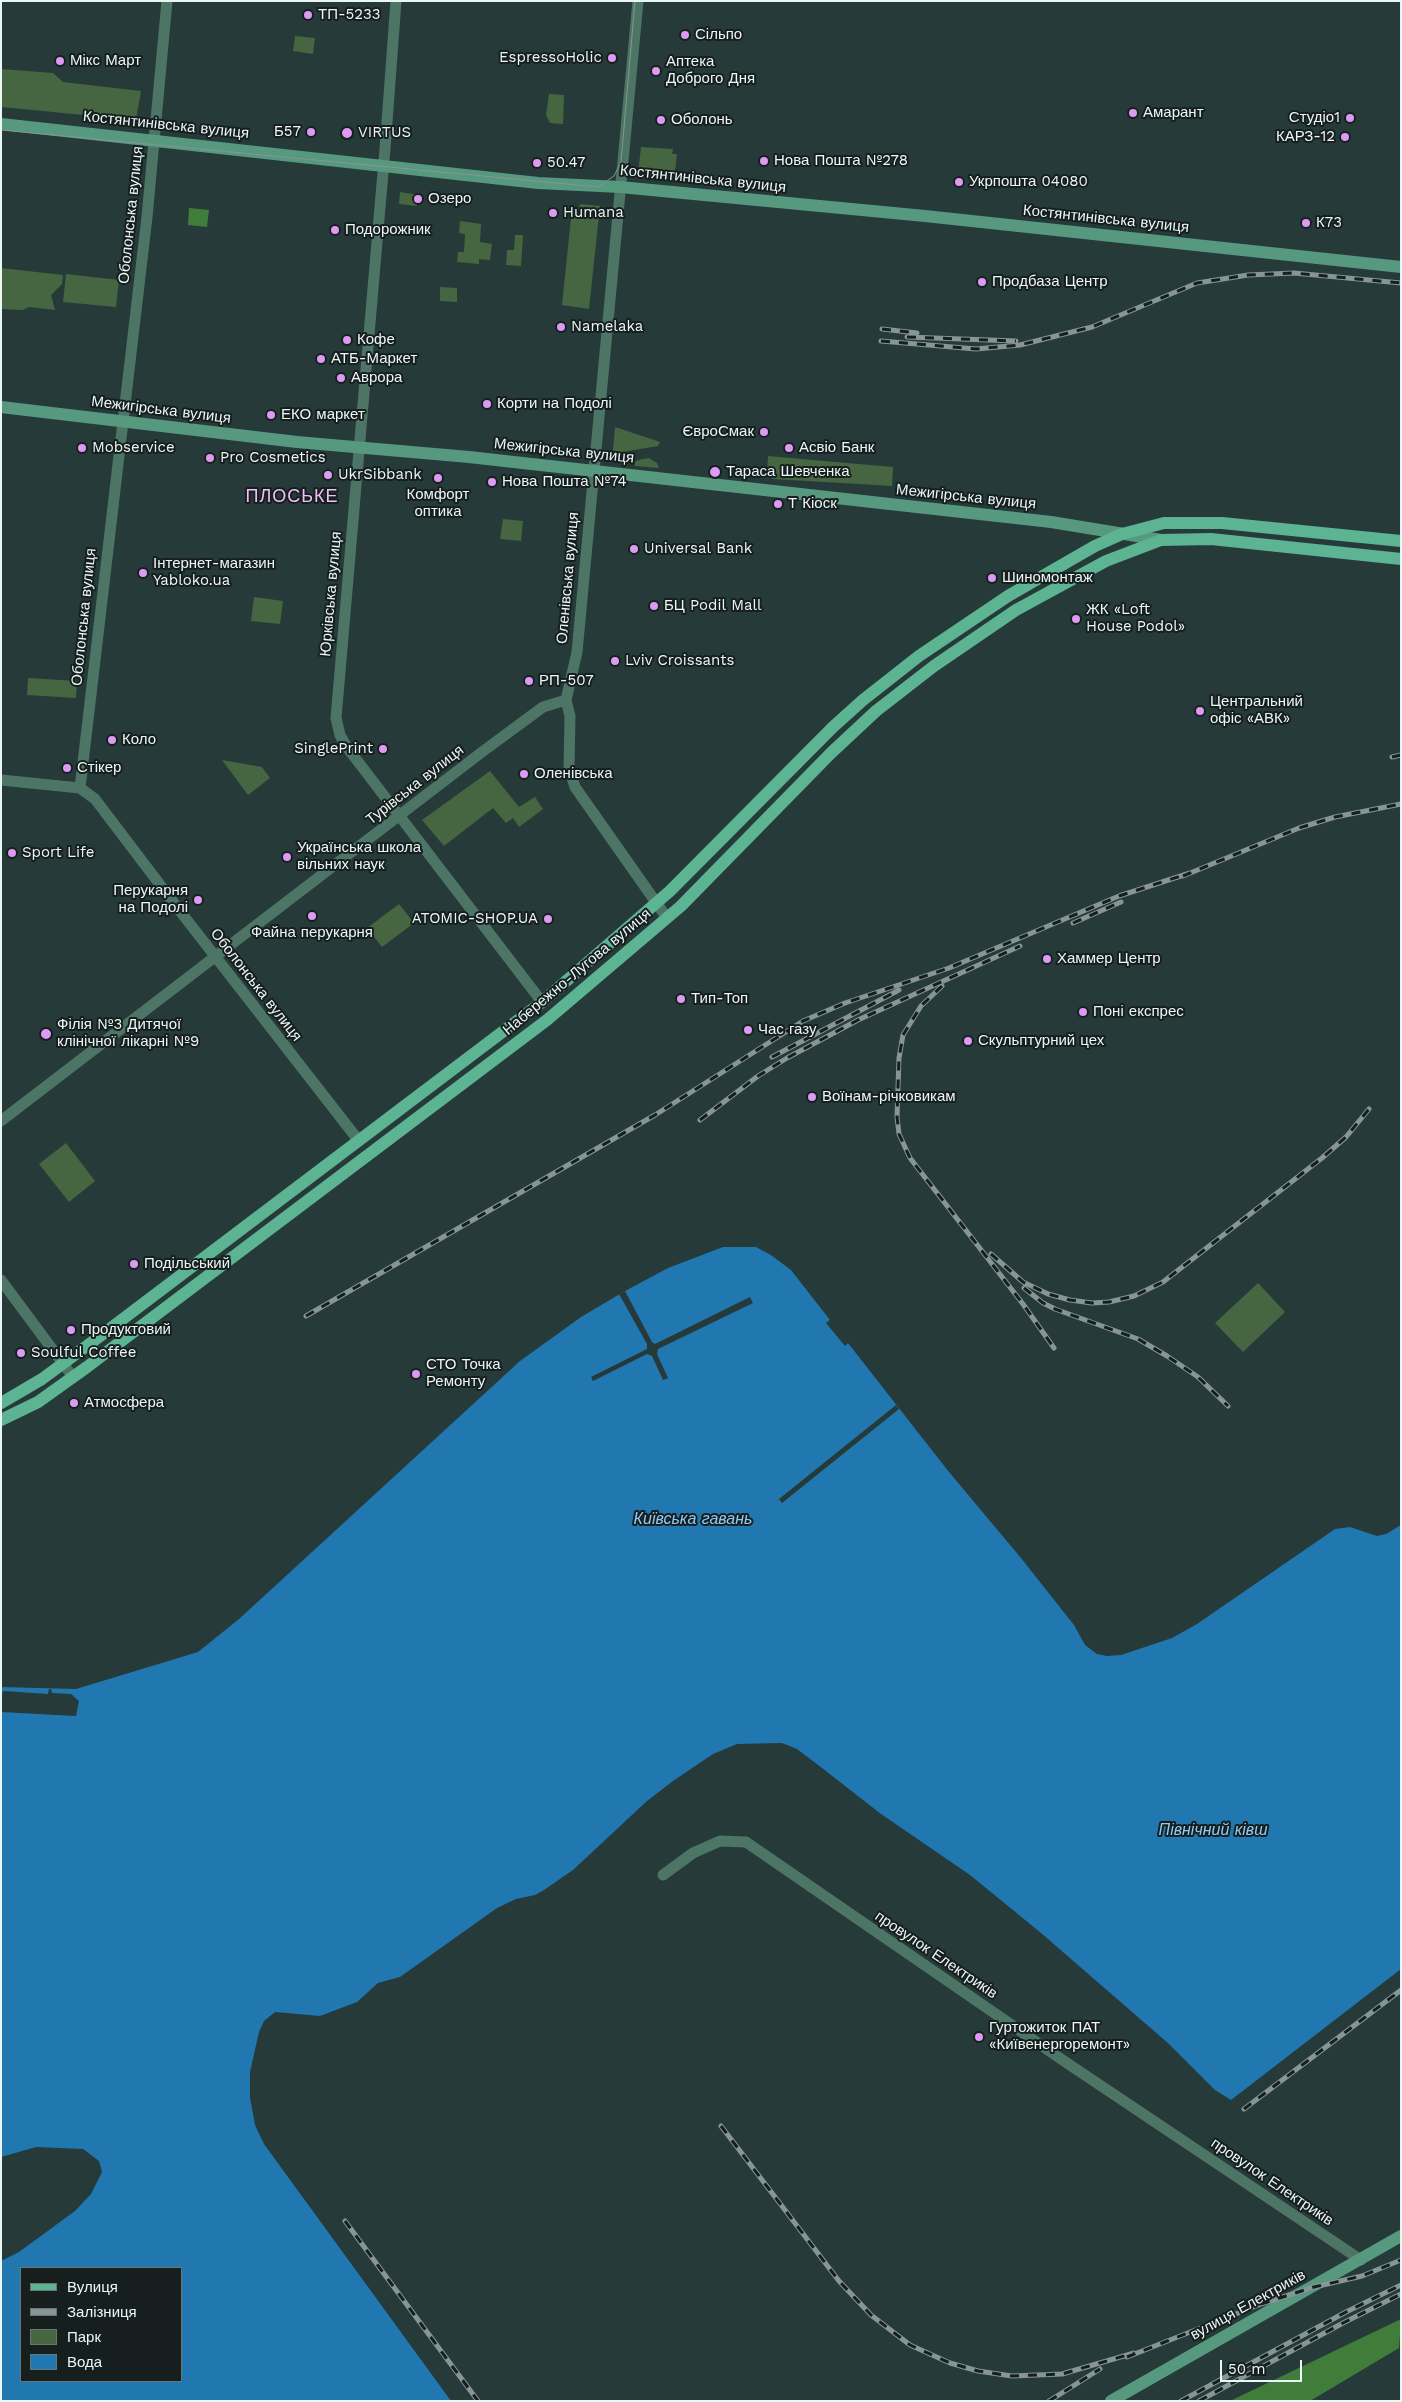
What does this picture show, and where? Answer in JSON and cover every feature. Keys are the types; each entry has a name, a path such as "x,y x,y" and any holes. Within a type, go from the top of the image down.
{"main road":[{"name":"Межигірська вулиця","path":"1122,534 1164,523 1199,522 1401,541"},
{"name":"Набережно-Лугова вулиця","path":"1,1403 26,1389 63,1363 542,1002 657,903 717,846 833,726 882,684 994,604 1066,561 1122,534"},
{"name":"Межигірська вулиця","path":"1161,540 1211,539 1401,558"},
{"name":"Набережно-Лугова вулиця","path":"1,1420 38,1402 73,1377 510,1049 600,977 667,918 831,753 907,686 994,625 1066,582 1128,551 1161,540"}],"street":[{"name":"Оболонська вулиця","path":"167,1 147,217 80,788 95,799 359,1141"},
{"name":"Юрківська вулиця","path":"396,1 384,166 358,447 336,718 344,742 399,817 542,1002"},
{"name":"Оленівська вулиця","path":"638,1 576,659 566,700 570,716 569,768 575,787 667,918"},
{"name":"Костянтинівська вулиця","path":"1,124 538,184 620,187 934,217 1401,267"},
{"name":"Межигірська вулиця","path":"1,407 122,422 593,471 1051,522 1161,540"},
{"name":"Турівська вулиця","path":"1,1121 544,707 566,700"},
{"path":"1,780 80,788"},
{"path":"1,1280 73,1377"},
{"name":"провулок Електриків","path":"664,1875 693,1854 720,1841 746,1842 1064,2061 1361,2260"},
{"name":"вулиця Електриків","path":"1110,2401 1401,2236"}],"green space":[{"path":"295,36 315,38 313,54 293,51"},
{"path":"1,69 53,73 63,82 141,91 136,120 1,107"},
{"path":"549,94 564,95 563,124 550,123 546,115"},
{"path":"641,147 673,149 672,154 677,154 674,180 640,176 638,173"},
{"path":"400,192 419,195 417,206 399,204"},
{"path":"580,204 600,206 589,309 562,305 572,208 579,208"},
{"path":"189,208 209,210 207,227 188,225"},
{"path":"460,221 481,224 480,242 492,244 490,260 479,259 479,264 457,262 458,252 464,252 465,234 459,233"},
{"path":"515,235 523,235 521,266 506,265 507,250 514,250"},
{"path":"1,268 63,275 62,284 51,295 55,310 29,307 23,310 1,309"},
{"path":"66,274 119,280 116,307 63,302"},
{"path":"440,287 457,288 457,302 440,301"},
{"path":"615,427 660,442 658,446 616,453 613,451"},
{"path":"768,456 893,467 892,486 773,479 767,474"},
{"path":"649,458 657,463 659,468 635,466 635,462 638,460"},
{"path":"503,519 523,521 521,541 500,539"},
{"path":"254,597 283,601 280,624 251,621"},
{"path":"28,678 77,681 76,698 27,695"},
{"path":"222,760 262,767 270,778 248,795"},
{"path":"490,771 519,807 535,797 543,809 519,827 513,818 506,823 493,808 444,846 422,820"},
{"path":"399,904 414,923 382,947 367,928"},
{"path":"66,1143 95,1181 69,1202 39,1164"},
{"path":"1258,1283 1285,1312 1243,1352 1215,1323"},
{"path":"1401,2319 1399,2348 1310,2401 1230,2401"}],"water":[{"name":"Київська гавань","path":"723,1247 756,1247 771,1255 791,1270 830,1320 826,1323 845,1346 848,1343 949,1472 1074,1625 1085,1645 1097,1654 1107,1656 1121,1655 1172,1638 1197,1624 1335,1529 1350,1527 1377,1536 1386,1534 1401,1525 1401,1969 1231,2100 1215,2090 1169,2044 1041,1933 970,1875 881,1814 797,1749 782,1743 737,1744 713,1754 673,1781 647,1801 573,1870 535,1895 516,1899 497,1908 400,1977 378,1983 357,2002 320,2016 275,2012 264,2021 259,2032 250,2072 250,2098 255,2125 264,2144 451,2401 1,2401 1,2261 19,2252 75,2211 91,2194 102,2172 99,2161 83,2149 36,2147 1,2157 1,1687 76,1689 198,1652 239,1619 520,1361 581,1317 668,1268"}],"pier":[{"path":"625,1291 652,1342 655,1344 750,1297 753,1303 658,1349 657,1354 668,1378 663,1380 652,1356 647,1354 593,1381 591,1377 647,1349 647,1344 619,1294"},
{"path":"896,1405 899,1409 782,1503 779,1499"},
{"path":"49,1689 51,1689 52,1693 71,1694 79,1701 76,1716 1,1712 1,1693 4,1691 48,1694"}],"tram line":[{"path":"1,130 598,187 614,176 621,162 635,1"}],"railway":[{"path":"881,341 976,349 1020,345 1092,327 1197,283 1248,275 1294,273 1401,283"},
{"path":"882,329 917,333"},
{"path":"907,337 1016,341"},
{"path":"1392,757 1401,755"},
{"path":"1183,876 1299,828 1335,817 1401,804"},
{"path":"306,1316 655,1115 803,1021 845,1003 949,968 1119,896 1190,873"},
{"path":"1073,923 1121,902"},
{"path":"700,1120 758,1076 787,1058 858,1020 1020,946"},
{"path":"942,986 921,1006 903,1035 899,1058 897,1117 899,1134 910,1158 1023,1304 1054,1348"},
{"path":"772,1057 899,990"},
{"path":"991,1254 1023,1282 1048,1294 1092,1303 1109,1302 1134,1296 1163,1282 1322,1158 1346,1137 1369,1109"},
{"path":"1024,1288 1043,1303 1055,1309 1138,1339 1198,1377 1228,1406"},
{"path":"1244,2109 1401,1990"},
{"path":"721,2126 839,2281 871,2315 910,2345 950,2363 978,2371 1012,2376 1062,2374 1134,2353"},
{"path":"345,2221 478,2401"},
{"path":"1127,2357 1261,2304 1314,2287 1362,2276 1401,2260"},
{"path":"1181,2401 1346,2312 1401,2285"},
{"path":"1199,2401 1343,2323 1401,2294"},
{"path":"1049,2401 1100,2369"}],"place":[{"name":"ТП-5233","path":"308,15"},
{"name":"Сільпо","path":"685,35"},
{"name":"EspressoHolic","path":"612,58"},
{"name":"Мікс Март","path":"60,61"},
{"name":"Аптека Доброго Дня","path":"656,71"},
{"name":"Амарант","path":"1133,113"},
{"name":"Студіо1","path":"1350,118"},
{"name":"Оболонь","path":"661,120"},
{"name":"Б57","path":"311,132"},
{"name":"VIRTUS","path":"347,133"},
{"name":"КАРЗ-12","path":"1345,137"},
{"name":"Нова Пошта №278","path":"764,161"},
{"name":"50.47","path":"537,163"},
{"name":"Укрпошта 04080","path":"959,182"},
{"name":"Озеро","path":"418,199"},
{"name":"Humana","path":"553,213"},
{"name":"К73","path":"1306,223"},
{"name":"Подорожник","path":"335,230"},
{"name":"Продбаза Центр","path":"982,282"},
{"name":"Namelaka","path":"561,327"},
{"name":"Кофе","path":"347,340"},
{"name":"АТБ-Маркет","path":"321,359"},
{"name":"Аврора","path":"341,378"},
{"name":"Корти на Подолі","path":"487,404"},
{"name":"ЕКО маркет","path":"271,415"},
{"name":"ЄвроСмак","path":"764,432"},
{"name":"Mobservice","path":"82,448"},
{"name":"Асвіо Банк","path":"789,448"},
{"name":"Pro Cosmetics","path":"210,458"},
{"name":"Тараса Шевченка","path":"715,472"},
{"name":"UkrSibbank","path":"328,475"},
{"name":"Комфорт оптика","path":"438,478"},
{"name":"Нова Пошта №74","path":"492,482"},
{"name":"Т Кіоск","path":"778,504"},
{"name":"Universal Bank","path":"634,549"},
{"name":"Інтернет-магазин Yabloko.ua","path":"143,573"},
{"name":"Шиномонтаж","path":"992,578"},
{"name":"БЦ Podil Mall","path":"654,606"},
{"name":"ЖК «Loft House Podol»","path":"1076,619"},
{"name":"Lviv Croissants","path":"615,661"},
{"name":"РП-507","path":"529,681"},
{"name":"Центральний офіс «АВК»","path":"1200,711"},
{"name":"Коло","path":"112,740"},
{"name":"SinglePrint","path":"383,749"},
{"name":"Стікер","path":"67,768"},
{"name":"Оленівська","path":"524,774"},
{"name":"Sport Life","path":"12,853"},
{"name":"Українська школа вільних наук","path":"287,857"},
{"name":"Перукарня на Подолі","path":"198,900"},
{"name":"Файна перукарня","path":"312,916"},
{"name":"ATOMIC-SHOP.UA","path":"548,919"},
{"name":"Хаммер Центр","path":"1047,959"},
{"name":"Тип-Топ","path":"681,999"},
{"name":"Поні експрес","path":"1083,1012"},
{"name":"Час газу","path":"748,1030"},
{"name":"Філія №3 Дитячої клінічної лікарні №9","path":"46,1034"},
{"name":"Скульптурний цех","path":"968,1041"},
{"name":"Воїнам-річковикам","path":"812,1097"},
{"name":"Подільський","path":"134,1264"},
{"name":"Продуктовий","path":"71,1330"},
{"name":"Soulful Coffee","path":"21,1353"},
{"name":"СТО Точка Ремонту","path":"416,1374"},
{"name":"Атмосфера","path":"74,1403"},
{"name":"Гуртожиток ПАТ «Київенергоремонт»","path":"979,2037"}],"district":[{"name":"ПЛОСЬКЕ","path":"292,497"}],"water label":[{"name":"Північний ківш","path":"1213,1830"}]}
